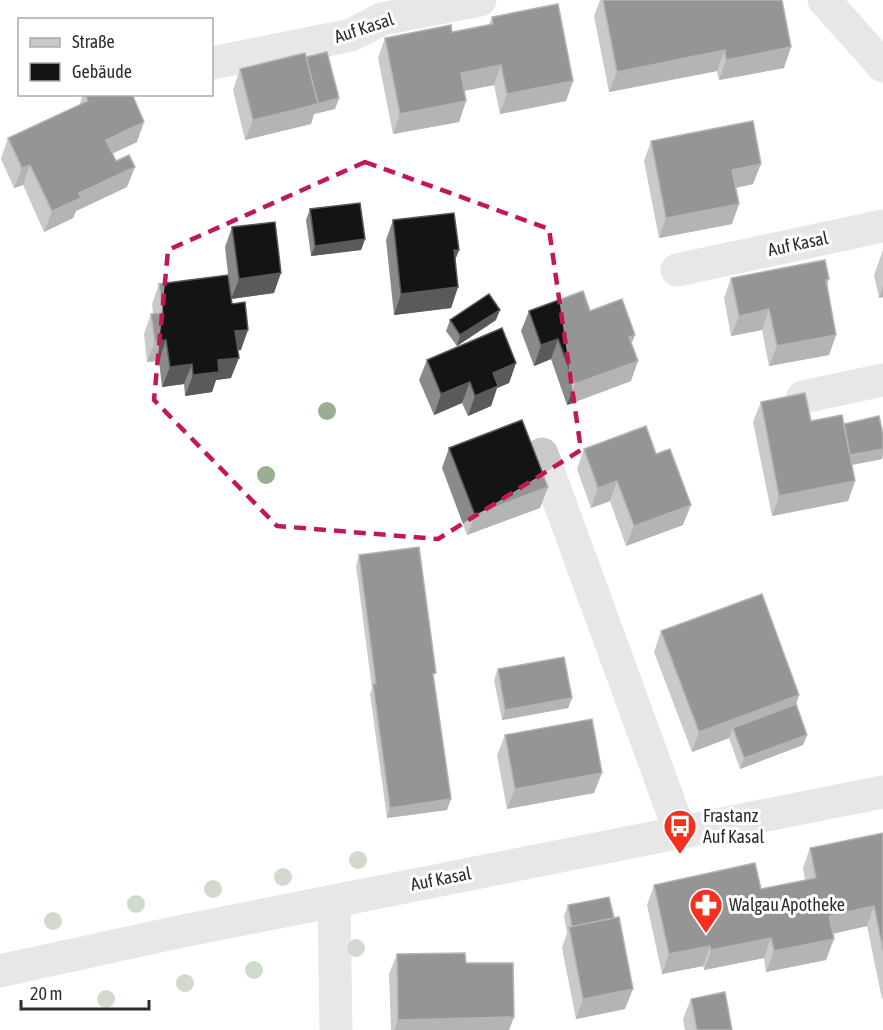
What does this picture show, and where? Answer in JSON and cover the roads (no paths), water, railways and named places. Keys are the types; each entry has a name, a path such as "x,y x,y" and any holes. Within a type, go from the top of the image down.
{"street":[{"name":"Auf Kasal","path":"213,63 351,35 382,20 480,0"},
{"path":"824,0 883,66"},
{"name":"Auf Kasal","path":"677,270 883,226"},
{"path":"803,397 883,380"},
{"path":"542,454 680,832"},
{"name":"Auf Kasal","path":"0,971 178,932 883,792"},
{"path":"334,901 336,1030"}],"place":[{"name":"Frastanz Auf Kasal","path":"680,855"},
{"name":"Walgau Apotheke","path":"706,934"}]}
